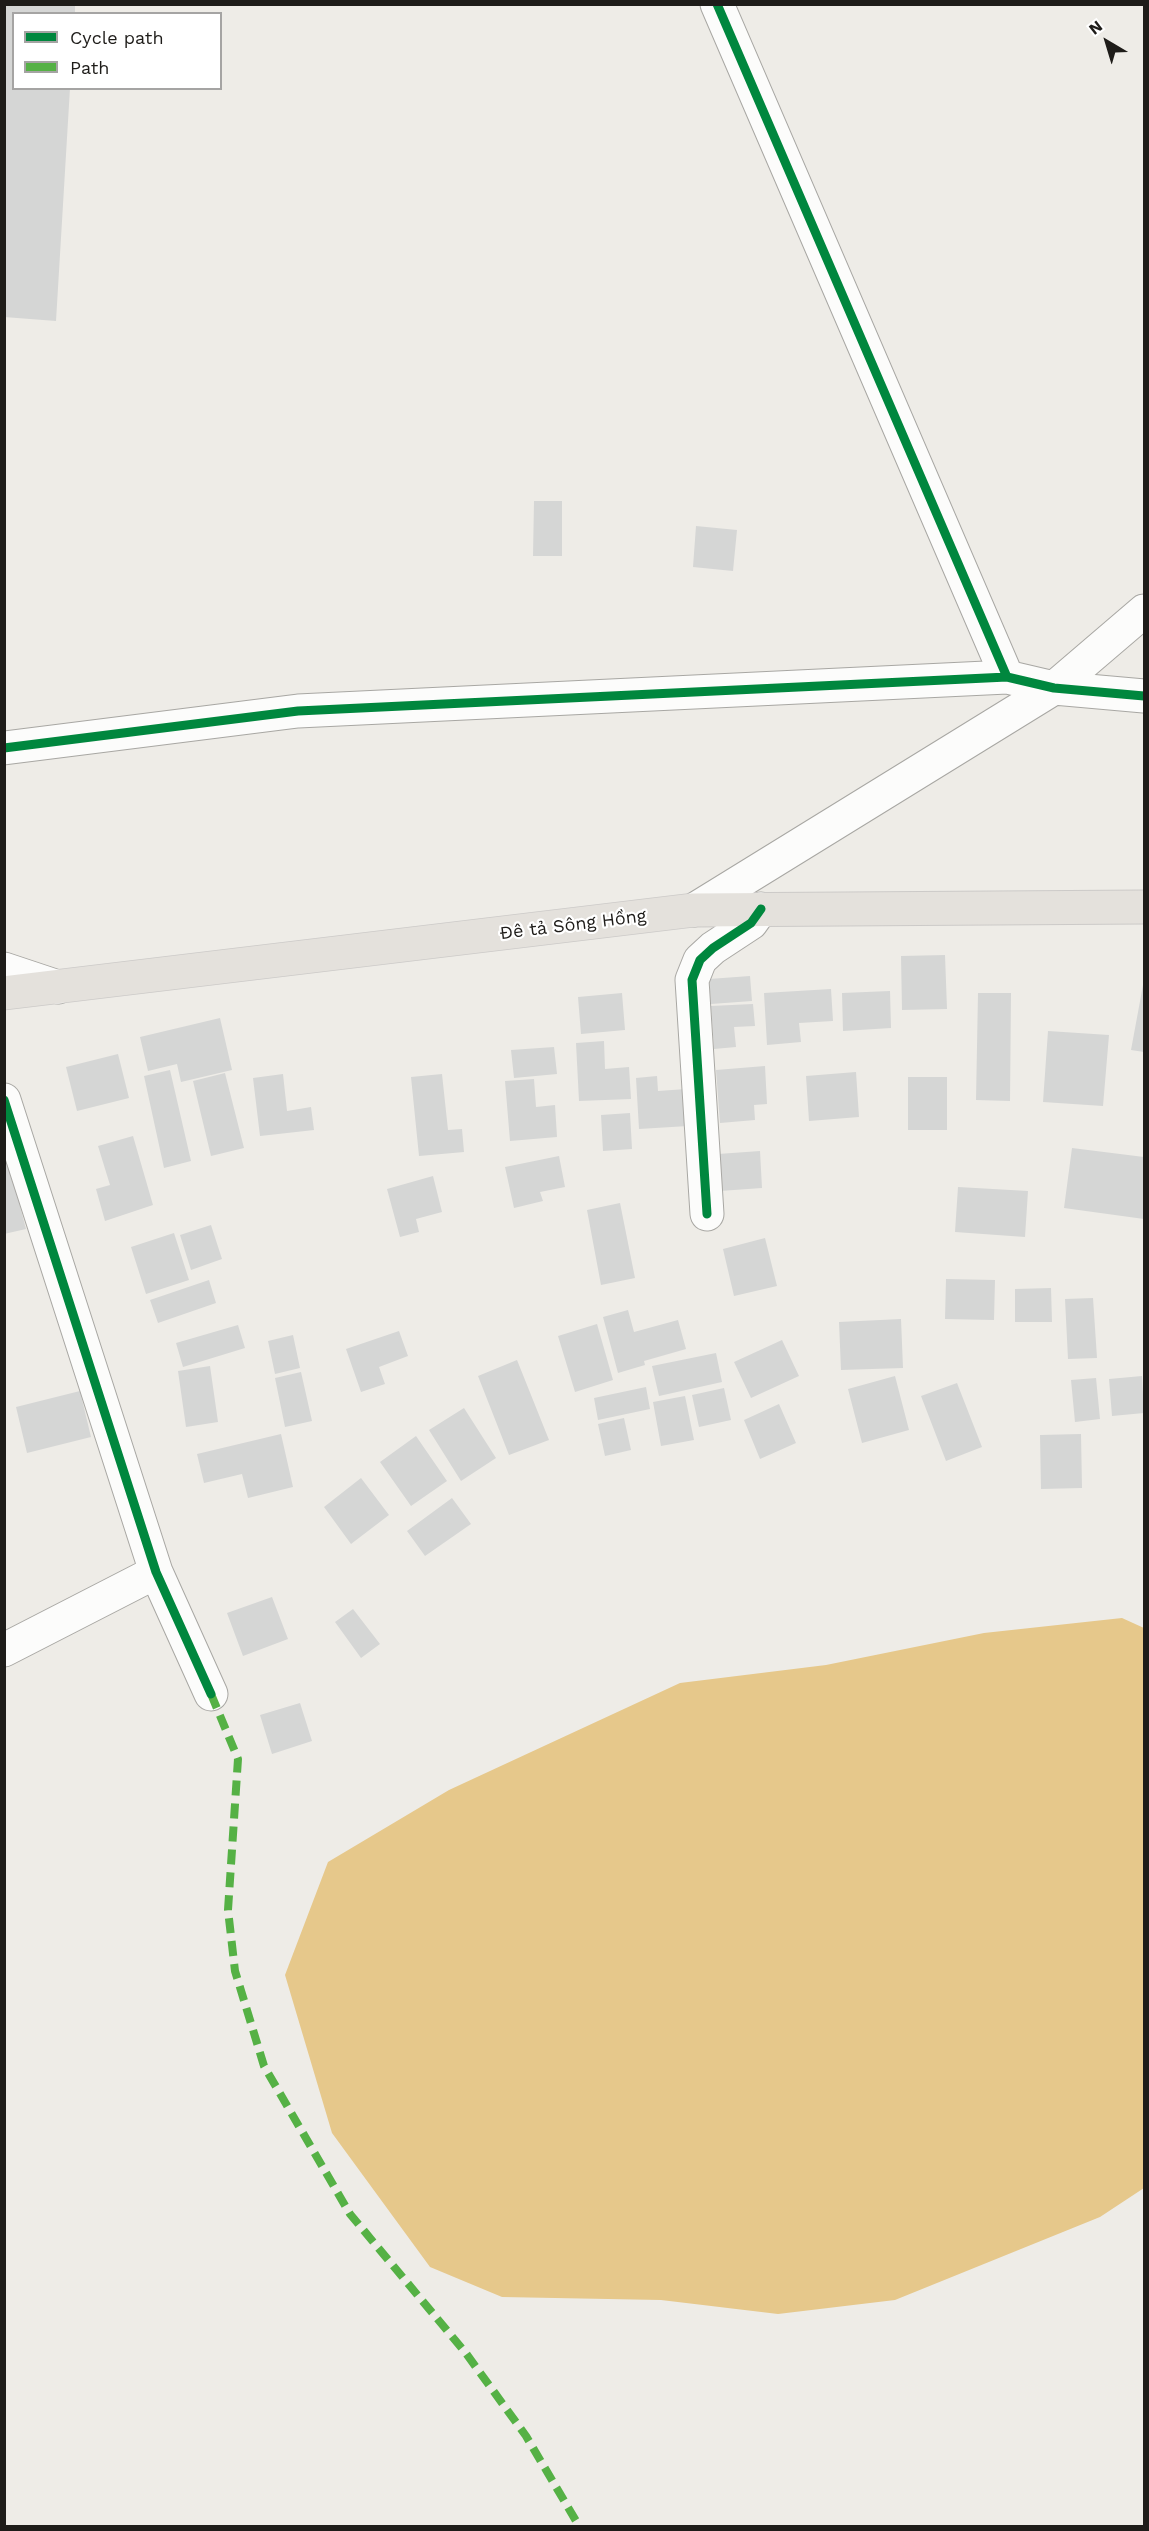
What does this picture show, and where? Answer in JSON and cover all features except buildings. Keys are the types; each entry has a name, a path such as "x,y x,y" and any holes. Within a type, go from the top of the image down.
{"main road":[{"name":"Đê tả Sông Hồng","path":"4,993 694,910 1144,906"}],"street":[{"path":"717,4 1007,677"},
{"path":"694,910 1054,688 1144,611"},
{"path":"4,748 298,711 1007,677 1054,688 1144,696"},
{"path":"707,1214 693,980 700,960 713,948 751,924 761,909"},
{"path":"4,969 58,987"},
{"path":"4,1100 156,1572 212,1694"},
{"path":"4,1650 156,1572"}],"shaded area":[{"path":"1122,1618 1144,1628 1144,2188 1100,2217 895,2300 778,2314 661,2300 502,2297 430,2267 332,2133 285,1975 328,1862 449,1790 680,1683 826,1665 984,1633"}],"marked path":[{"path":"211,1694 238,1759 228,1910 235,1971 264,2066 350,2214 465,2352 526,2436 579,2526"}],"cycle path":[{"path":"717,4 1007,677"},
{"path":"4,748 298,711 1007,677 1054,688 1144,696"},
{"path":"707,1214 692,980 700,960 713,948 751,923 761,909"},
{"path":"4,1100 156,1572 211,1694"}]}
